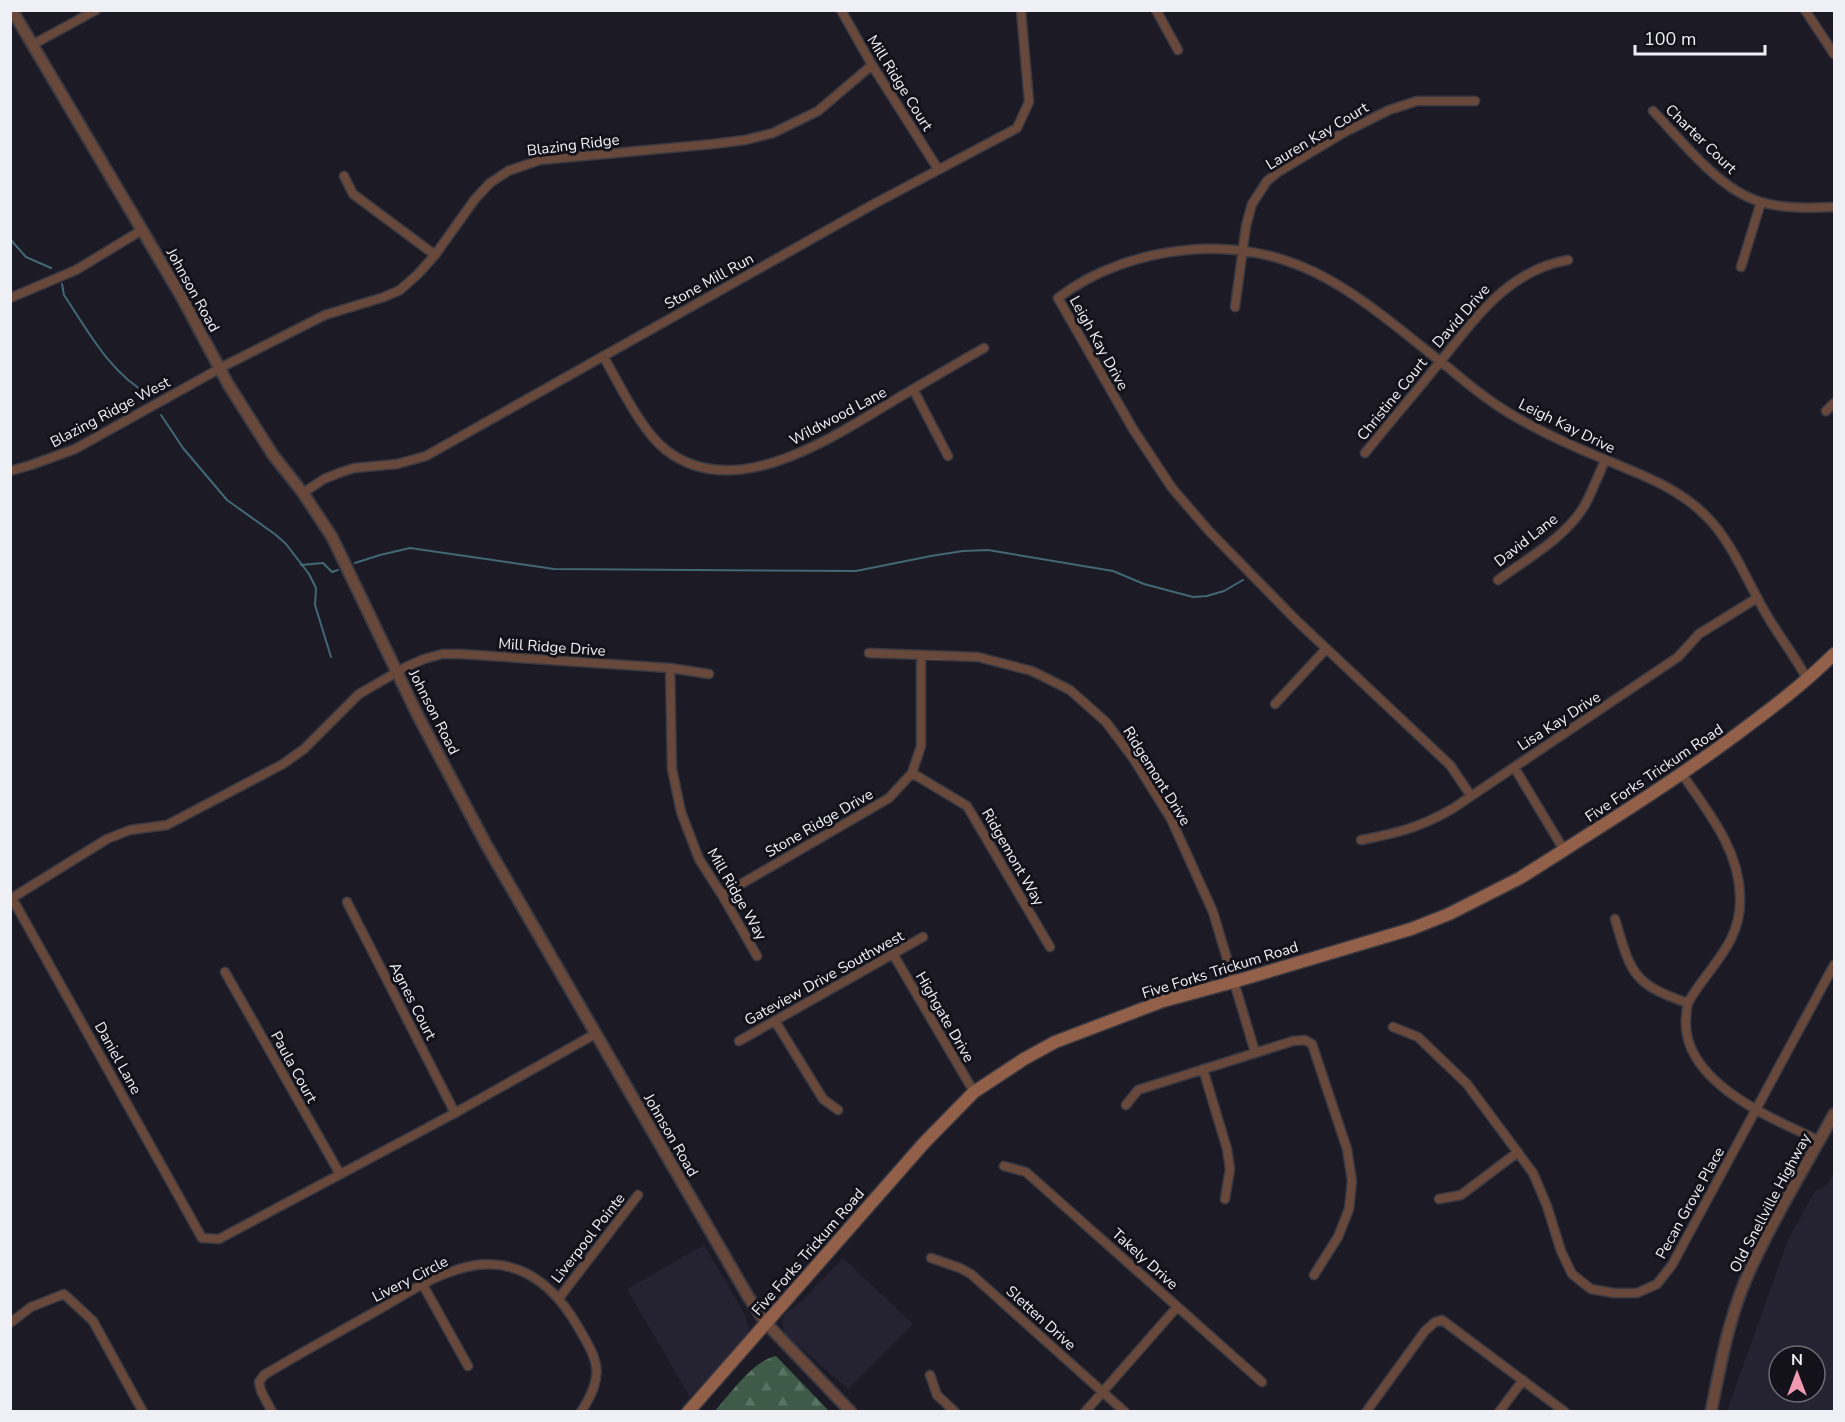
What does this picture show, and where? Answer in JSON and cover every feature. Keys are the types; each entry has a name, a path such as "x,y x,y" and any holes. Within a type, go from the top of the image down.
{"main road":[{"name":"Five Forks Trickum Road","path":"688,1412 924,1143 974,1092 1024,1059 1055,1042 1163,1001 1411,929 1449,914 1520,878 1682,774 1770,710 1834,654"}],"street":[{"name":"Johnson Road","path":"12,10 181,296 219,369 247,416 303,493 339,550 418,716 487,846 748,1298 766,1323 851,1412"},
{"path":"32,45 96,10"},
{"name":"Mill Ridge Court","path":"841,10 872,65 938,169"},
{"name":"Stone Mill Run","path":"303,493 324,479 354,468 397,464 426,456 938,169 1017,128 1029,102 1021,10"},
{"path":"1156,10 1178,50"},
{"path":"1805,10 1834,54"},
{"name":"Blazing Ridge","path":"219,369 325,315 400,290 435,255 475,199 490,183 508,171 540,160 713,144 746,140 773,133 818,111 872,65"},
{"name":"Lauren Kay Court","path":"1235,307 1242,250 1252,204 1267,181 1290,164 1343,133 1389,110 1417,101 1475,101"},
{"name":"Charter Court","path":"1653,111 1723,181 1744,195 1761,202 1785,207 1834,207"},
{"path":"344,176 353,194 435,255"},
{"path":"1742,267 1761,202"},
{"path":"10,298 76,270 142,230"},
{"name":"Leigh Kay Drive","path":"1471,796 1450,765 1326,649 1223,545 1172,488 1133,429 1058,298 1071,288 1118,266 1151,255 1197,249 1242,250 1294,262 1340,284 1487,399 1510,414 1556,438 1668,487 1701,511 1723,537 1807,679"},
{"name":"David Drive","path":"1440,362 1487,304 1500,292 1544,265 1568,260"},
{"name":"Wildwood Lane","path":"603,356 652,437 667,451 684,461 700,467 718,469 754,467 783,460 818,445 984,348"},
{"name":"Christine Court","path":"1365,453 1440,362"},
{"name":"Blazing Ridge West","path":"10,471 75,449 219,369"},
{"path":"913,389 948,456"},
{"path":"1826,411 1834,403"},
{"name":"David Lane","path":"1498,580 1557,536 1572,521 1585,504 1605,460"},
{"name":"Lisa Kay Drive","path":"1361,840 1418,827 1452,809 1678,657 1708,627 1757,598"},
{"path":"1275,704 1326,649"},
{"name":"Ridgemont Drive","path":"869,653 978,657 1032,671 1070,690 1106,722 1133,758 1171,819 1213,912 1255,1052"},
{"name":"Mill Ridge Drive","path":"397,672 424,658 442,654 670,668 709,674"},
{"name":"Stone Ridge Drive","path":"722,895 889,798 912,773 921,746 921,655"},
{"name":"Mill Ridge Way","path":"670,668 672,770 681,812 699,859 756,956"},
{"name":"Daniel Lane","path":"397,672 359,694 303,749 283,764 167,825 130,830 107,839 12,897 202,1238 219,1239 455,1113 595,1034"},
{"path":"1514,767 1564,850"},
{"name":"Ridgemont Way","path":"912,773 967,806 1050,947"},
{"path":"1682,774 1725,839 1736,863 1741,897 1737,927 1724,953 1688,1003 1686,1028 1693,1052 1715,1081 1756,1110 1820,1142"},
{"name":"Agnes Court","path":"346,902 455,1113"},
{"path":"1615,919 1627,962 1642,982 1664,995 1688,1003"},
{"name":"Gateview Drive Southwest","path":"739,1041 923,937"},
{"name":"Highgate Drive","path":"893,954 974,1092"},
{"name":"Pecan Grove Place","path":"1393,1027 1418,1037 1467,1084 1518,1152 1533,1173 1547,1206 1561,1251 1572,1274 1591,1289 1614,1293 1637,1293 1657,1284 1672,1265 1834,965"},
{"name":"Paula Court","path":"225,972 340,1174"},
{"path":"775,1020 823,1099 838,1110"},
{"path":"1126,1105 1138,1090 1293,1041 1305,1040 1312,1044 1347,1149 1352,1181 1349,1209 1338,1237 1314,1275"},
{"path":"1203,1069 1227,1149 1230,1169 1225,1199"},
{"name":"Old Snellville Highway","path":"1711,1412 1729,1329 1746,1281 1772,1226 1834,1114"},
{"path":"1439,1199 1461,1195 1518,1152"},
{"name":"Takely Drive","path":"1004,1167 1026,1172 1262,1382"},
{"name":"Liverpool Pointe","path":"559,1298 638,1195"},
{"name":"Sletten Drive","path":"931,1258 971,1274 1125,1412"},
{"name":"Livery Circle","path":"272,1412 259,1382 264,1375 423,1284 456,1269 496,1265 514,1268 543,1283 559,1298 596,1360 595,1386 581,1412"},
{"path":"423,1284 468,1366"},
{"path":"10,1323 31,1307 64,1294 93,1322 143,1412"},
{"path":"1085,1412 1178,1307"},
{"path":"1366,1412 1425,1331 1435,1322 1442,1320 1564,1412"},
{"path":"930,1375 937,1395 955,1412"},
{"path":"1499,1412 1523,1380"}],"shaded area":[{"path":"1834,1171 1834,1411 1727,1411 1788,1240 1815,1191 1826,1187"},
{"path":"704,1245 744,1313 749,1327 747,1333 726,1359 690,1397 627,1289"},
{"path":"843,1258 913,1324 848,1389 784,1333 782,1321 786,1313 803,1300"}],"green space":[{"path":"776,1356 829,1411 715,1411 751,1371 759,1364"}],"waterway":[{"path":"10,239 26,257 51,268"},
{"path":"62,284 64,295 111,363 122,375 148,394"},
{"path":"161,415 183,448 227,500 286,544 309,574 316,588 315,605 331,657"},
{"path":"355,563 410,548 554,569 856,571 931,556 988,550 1113,571 1144,584 1193,597 1224,591 1243,580"},
{"path":"301,565 323,563 332,572 338,570"}]}
